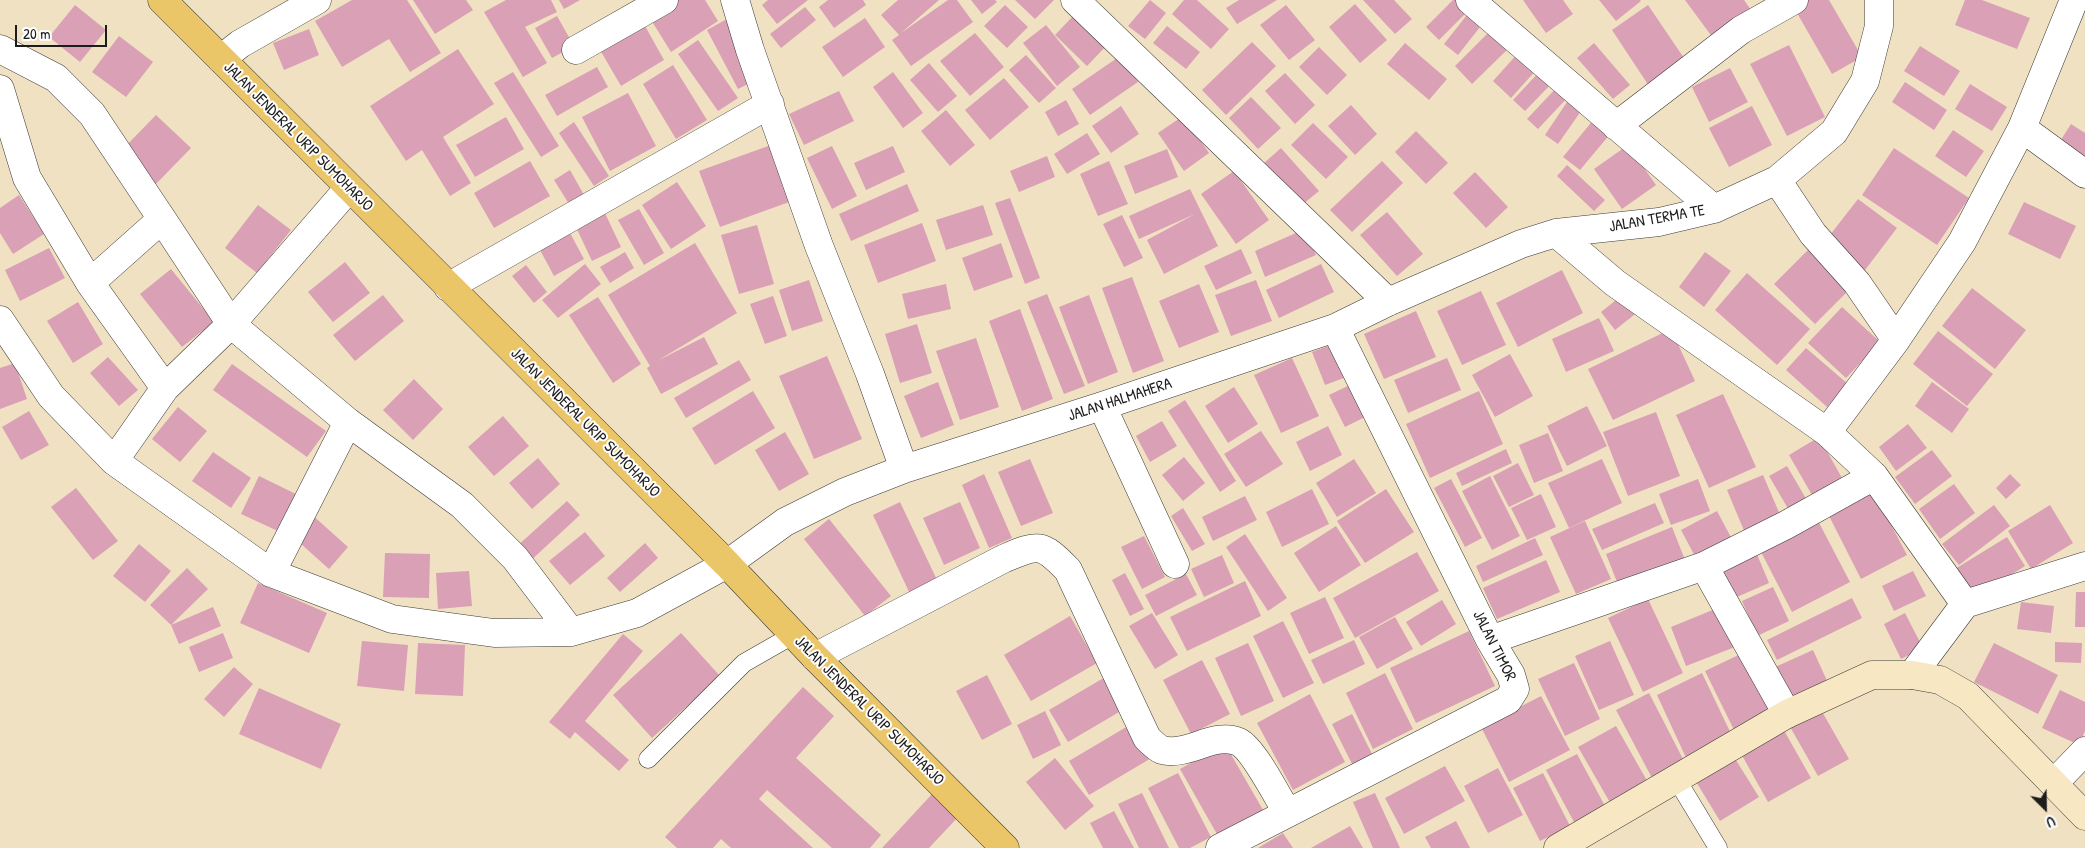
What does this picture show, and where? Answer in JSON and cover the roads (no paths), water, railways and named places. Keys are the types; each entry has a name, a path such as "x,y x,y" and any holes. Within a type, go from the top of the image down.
{"highway":[{"name":"JALAN JENDERAL URIP SUMOHARJO","path":"162,0 448,288 727,564 996,845"}],"street":[{"path":"221,59 240,44 316,0"},
{"path":"576,50 664,0"},
{"path":"736,0 750,50 819,246 870,374 904,469"},
{"path":"1075,0 1388,302"},
{"path":"1470,0 1714,209"},
{"path":"1616,126 1741,30 1794,0"},
{"name":"JALAN TERMA TE","path":"1335,328 1388,302 1521,244 1556,233 1659,222 1714,209 1777,180 1834,132 1865,81 1879,26 1878,0"},
{"path":"1827,432 1896,340 1962,242 2022,128 2074,0"},
{"path":"0,50 56,78 92,114 231,324 348,422 462,505 514,558 571,632"},
{"path":"0,89 27,178 90,283 165,388"},
{"path":"448,288 770,104"},
{"path":"2022,128 2085,174"},
{"path":"1777,180 1813,234 1857,283 1896,340"},
{"path":"114,461 165,388 231,324 349,188"},
{"path":"90,283 162,219"},
{"path":"1556,233 1615,283 1827,432 1874,476 1965,604"},
{"name":"JALAN HALMAHERA","path":"0,320 51,396 114,461 271,573 392,618 494,634 571,632 637,613 727,564 785,522 845,492 904,469 1102,406 1335,328"},
{"name":"JALAN TIMOR","path":"1220,848 1508,700 1515,689 1512,675 1490,640 1335,328"},
{"path":"1102,406 1175,564"},
{"path":"271,573 348,422"},
{"path":"1490,640 1704,566 1786,525 1874,476"},
{"path":"815,657 1003,559 1031,547 1050,552 1068,570 1147,738 1162,750 1182,750 1220,740 1238,742 1252,754 1287,812"},
{"path":"1704,566 1787,714"},
{"path":"1912,675 1965,604 2085,566"},
{"path":"1558,848 1787,714 1872,675 1912,675 1940,680 1968,696 2085,816"},
{"path":"2054,783 2085,751"}],"lane":[{"path":"648,759 744,663 793,635"},
{"path":"1677,780 1718,848"}]}
